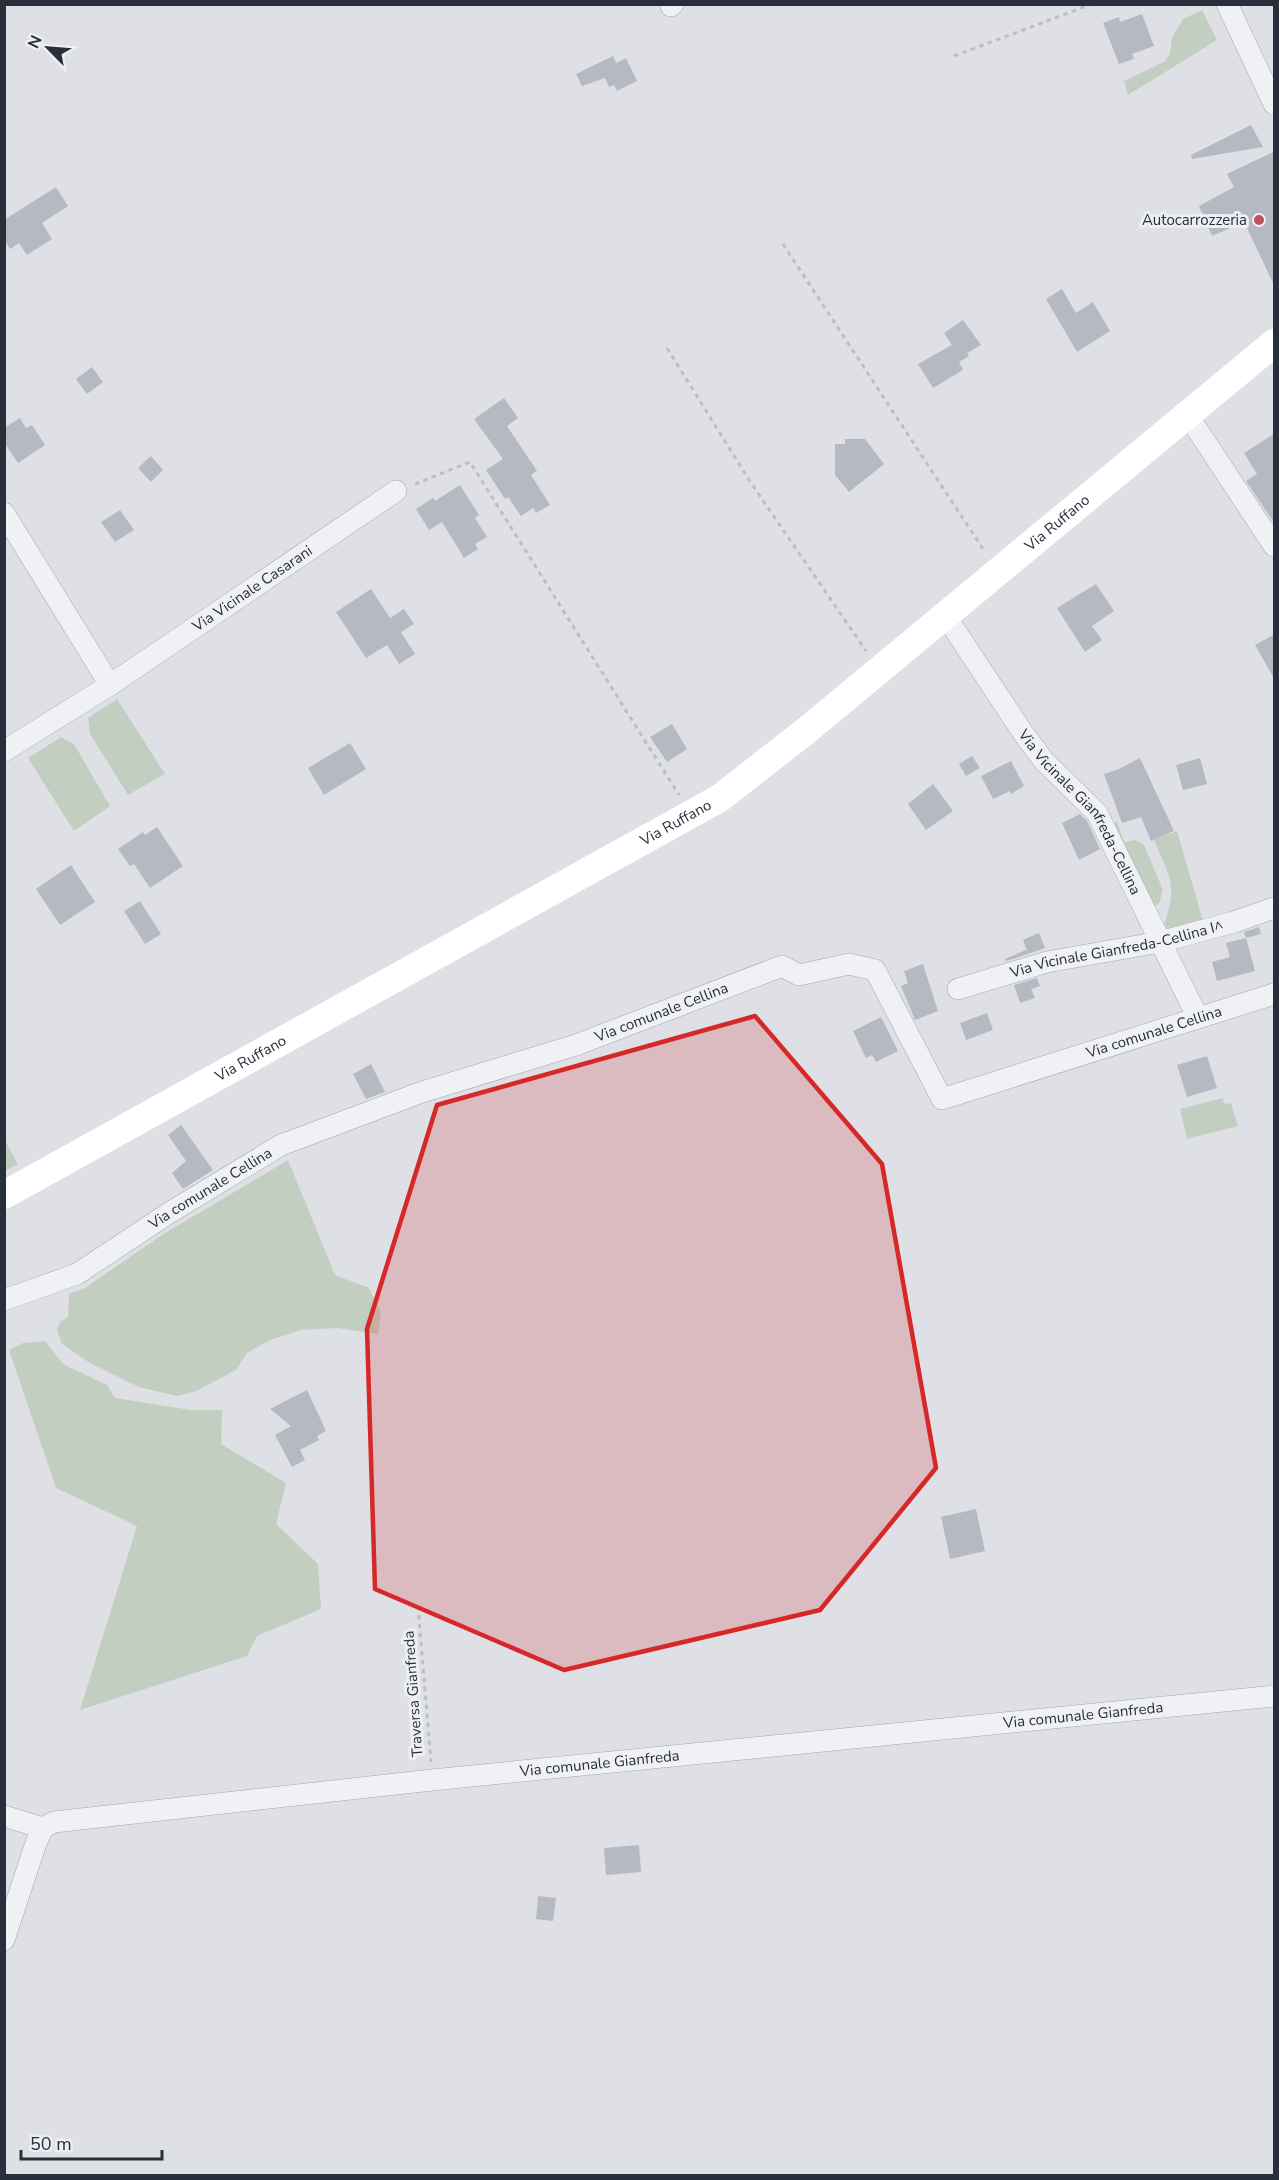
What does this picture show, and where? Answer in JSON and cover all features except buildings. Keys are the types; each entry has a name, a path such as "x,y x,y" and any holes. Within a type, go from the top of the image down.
{"street":[{"path":"1227,4 1275,104"},
{"name":"Via Ruffano","path":"4,1195 720,798 879,670 1275,343"},
{"path":"1187,414 1275,546"},
{"name":"Via Vicinale Casarani","path":"4,751 110,685 396,491"},
{"path":"4,513 110,685"},
{"name":"Via Vicinale Gianfreda-Cellina","path":"945,615 1023,734 1044,761 1097,813 1198,1018"},
{"name":"Via Vicinale Gianfreda-Cellina I^","path":"958,989 1047,963 1160,942 1234,922 1275,908"},
{"name":"Via comunale Cellina","path":"4,1300 77,1274 168,1213 281,1145 422,1092 576,1045 782,966 799,975 849,964 875,970 942,1099 1275,994"},
{"name":"Via comunale Gianfreda","path":"43,1828 54,1822 432,1780 1275,1696"},
{"path":"4,1816 43,1828 4,1940"}],"path":[{"path":"954,56 1092,4"},
{"path":"783,244 997,572"},
{"path":"667,348 752,483 879,670"},
{"path":"396,491 470,462 691,814"},
{"name":"Traversa Gianfreda","path":"418,1606 432,1780"}],"highlighted area":[{"path":"755,1016 882,1164 936,1468 820,1610 564,1670 375,1589 367,1329 437,1105"}],"green space":[{"path":"1202,10 1217,40 1128,95 1124,81 1164,62 1170,54 1172,38 1183,19"},
{"path":"117,699 165,774 128,795 90,734 88,718"},
{"path":"61,737 74,744 110,806 74,831 28,758"},
{"path":"1117,821 1124,842 1135,840 1144,845 1163,890 1159,903 1148,910 1110,826"},
{"path":"1177,831 1203,921 1169,930 1164,925 1171,899 1170,881 1154,840"},
{"path":"1223,1098 1224,1104 1231,1103 1238,1126 1187,1139 1180,1109"},
{"path":"4,1139 18,1164 5,1171 4,1171"},
{"path":"288,1160 335,1275 369,1288 381,1312 378,1334 338,1328 301,1330 270,1340 247,1353 236,1370 196,1391 177,1396 139,1387 90,1363 62,1344 57,1330 60,1322 68,1317 69,1294 85,1288 162,1235"},
{"path":"45,1341 63,1364 107,1385 115,1398 191,1410 222,1410 221,1444 286,1483 276,1524 318,1564 321,1609 257,1636 247,1656 80,1710 137,1526 56,1488 9,1350 23,1343"}],"place":[{"name":"Autocarrozzeria","path":"1259,220"}]}
